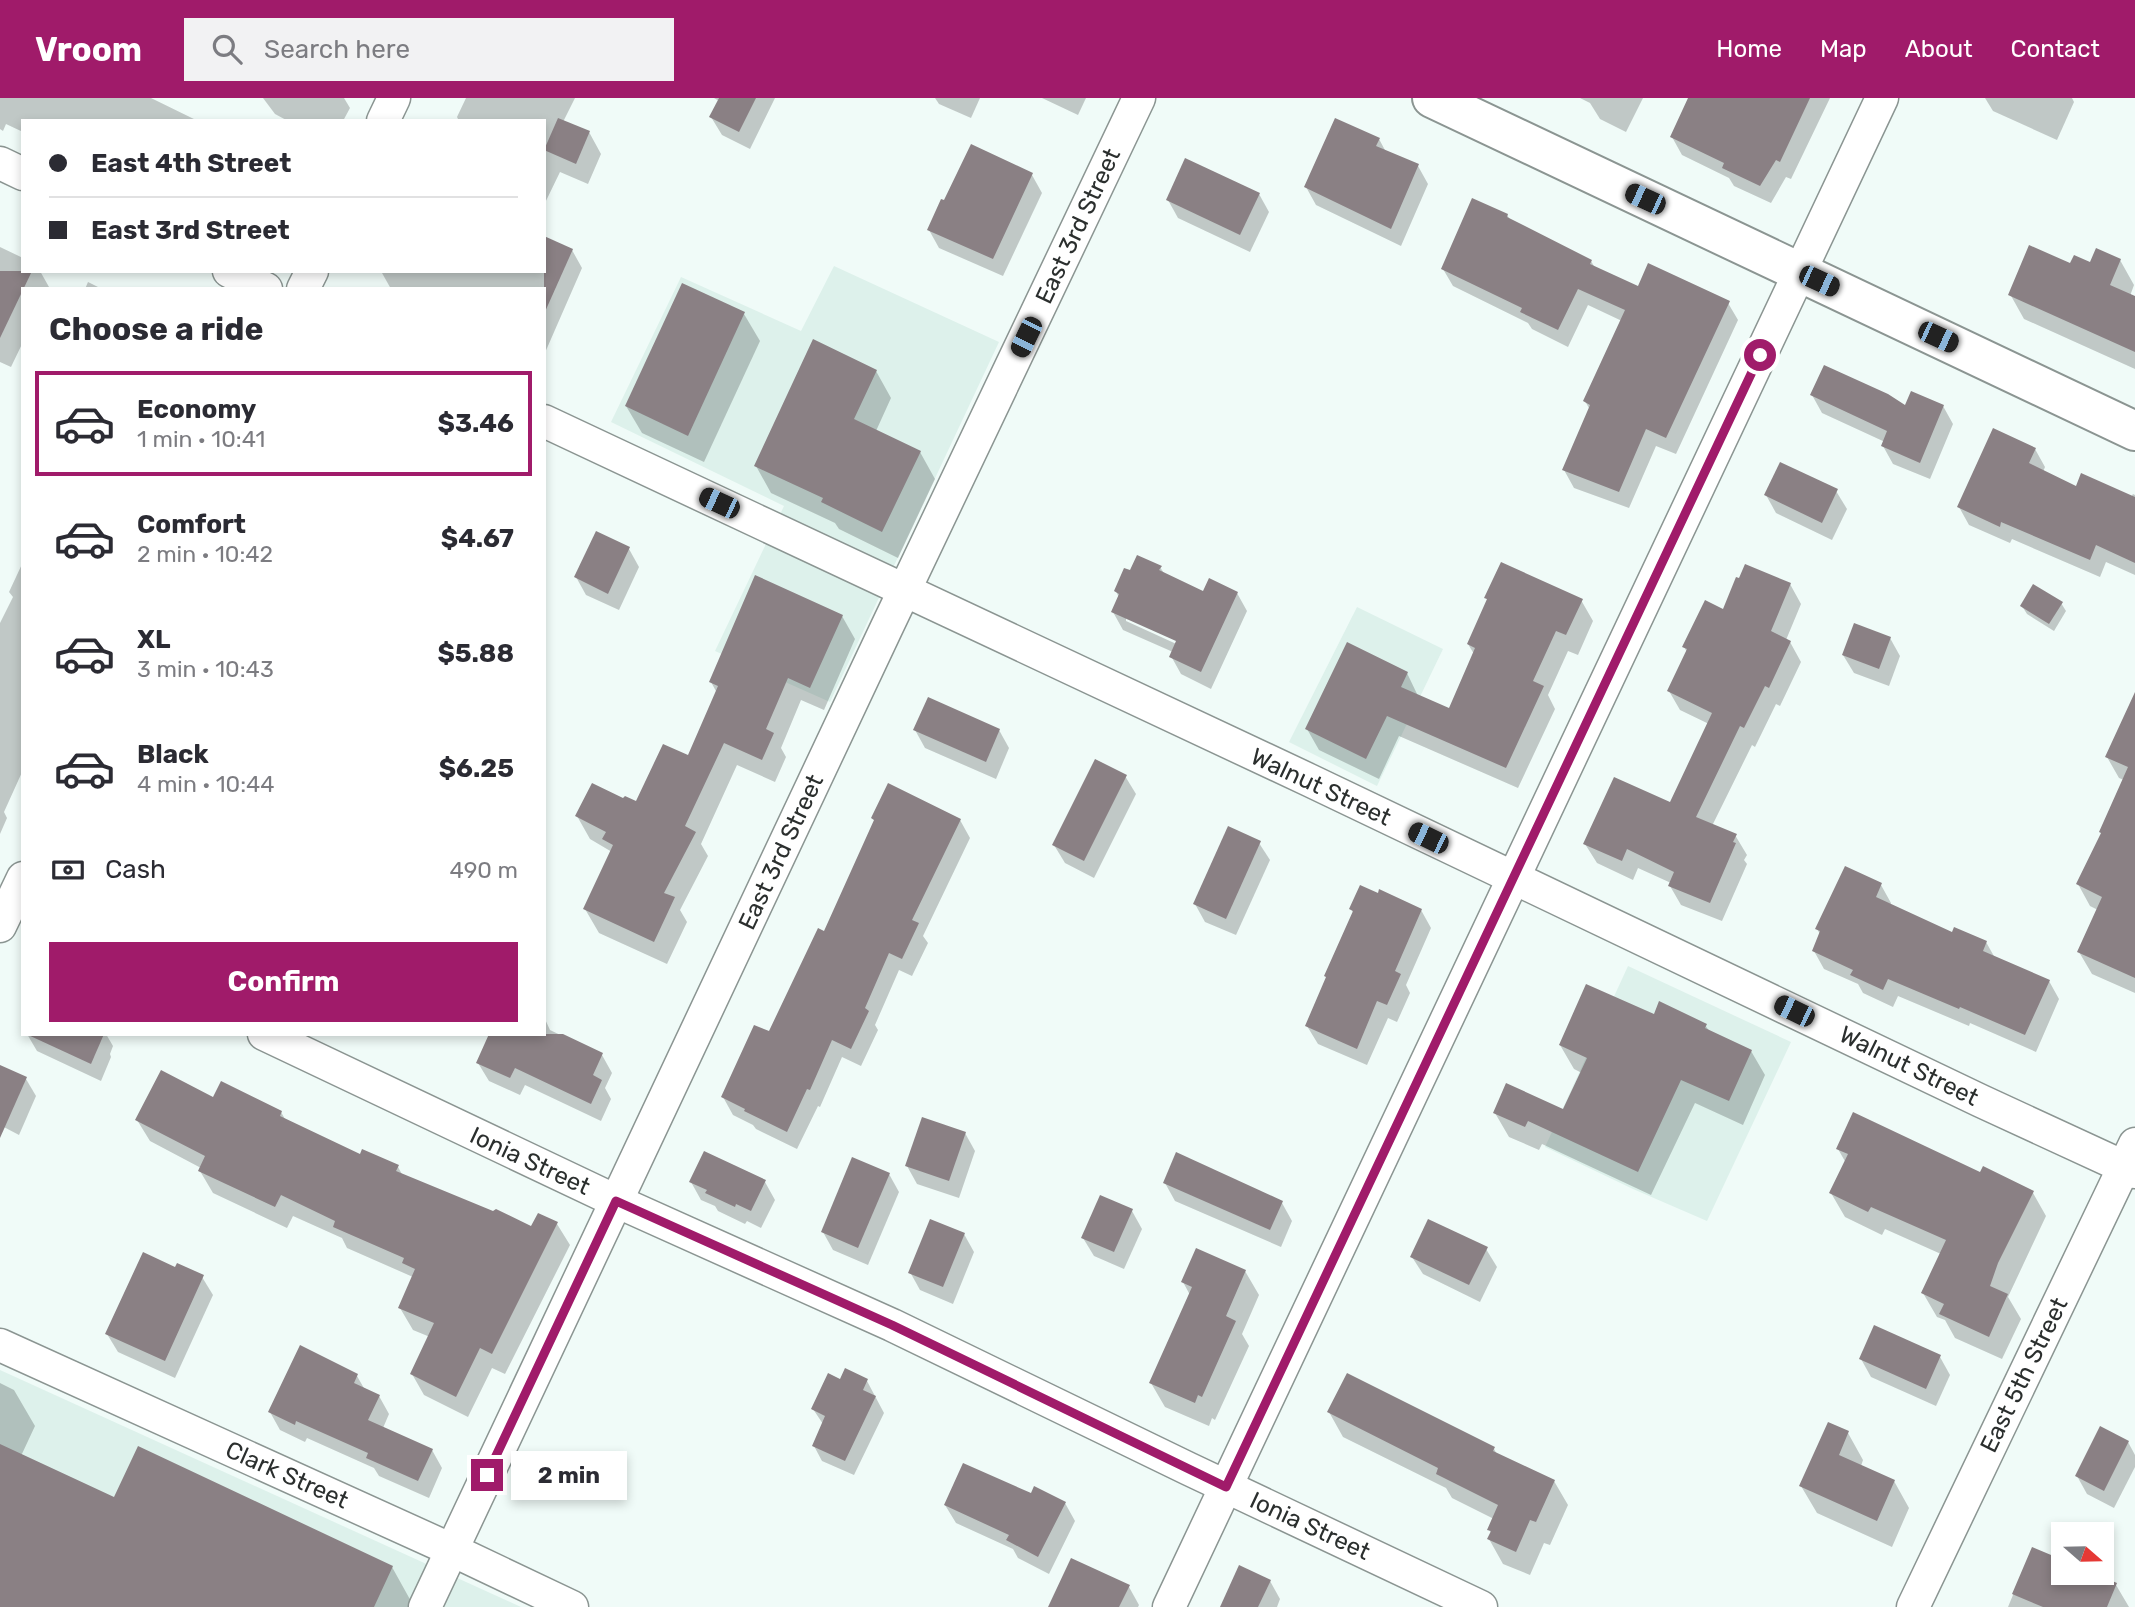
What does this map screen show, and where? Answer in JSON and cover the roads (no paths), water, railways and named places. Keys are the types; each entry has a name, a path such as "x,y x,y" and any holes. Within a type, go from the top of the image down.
{"street":[{"path":"384,119 394,98"},
{"name":"East 3rd Street","path":"425,1607 1139,98"},
{"path":"1432,98 2135,431"},
{"path":"1169,1607 1882,98"},
{"path":"0,163 21,173"},
{"path":"233,273 262,287"},
{"name":"Walnut Street","path":"546,422 1514,879 2131,1161"},
{"path":"7,917 21,883"},
{"name":"Ionia Street","path":"268,1036 616,1201 892,1325 1481,1607"},
{"name":"East 5th Street","path":"1913,1607 2131,1161"},
{"name":"Clark Street","path":"0,1345 572,1607"}]}
